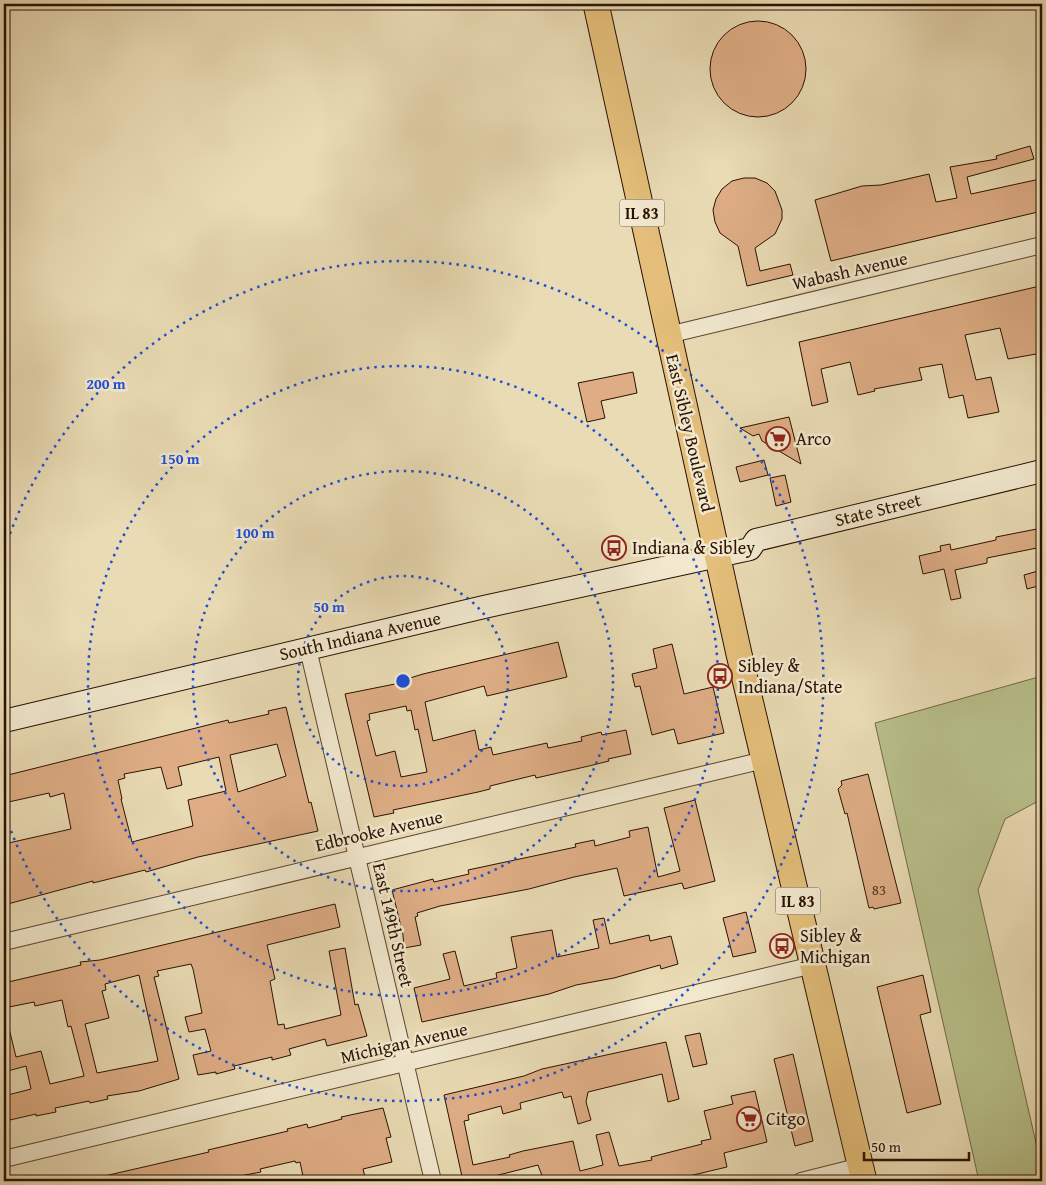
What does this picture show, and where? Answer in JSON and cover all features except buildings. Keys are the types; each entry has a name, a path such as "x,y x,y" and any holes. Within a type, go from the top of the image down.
{"main road":[{"name":"East Sibley Boulevard","path":"596,4 717,555 863,1174"},
{"name":"State Street","path":"754,552 756,540 1042,471"},
{"name":"State Street","path":"717,555 754,552 1042,486"},
{"name":"South Indiana Avenue","path":"4,721 308,648 717,555"}],"street":[{"name":"Wabash Avenue","path":"668,335 1042,246"},
{"name":"East 149th Street","path":"308,648 432,1181"},
{"name":"Edbrooke Avenue","path":"4,942 764,760"},
{"name":"Michigan Avenue","path":"4,1159 813,965"},
{"path":"801,1181 863,1174"}],"green space":[{"path":"1042,676 1042,799 1005,819 978,890 1042,1169 1042,1181 979,1181 875,723"}],"place":[{"name":"Arco","path":"778,439"},
{"name":"Indiana & Sibley","path":"614,548"},
{"name":"Sibley & Indiana/State","path":"720,676"},
{"name":"Sibley & Michigan","path":"782,946"},
{"name":"Citgo","path":"749,1119"}]}
